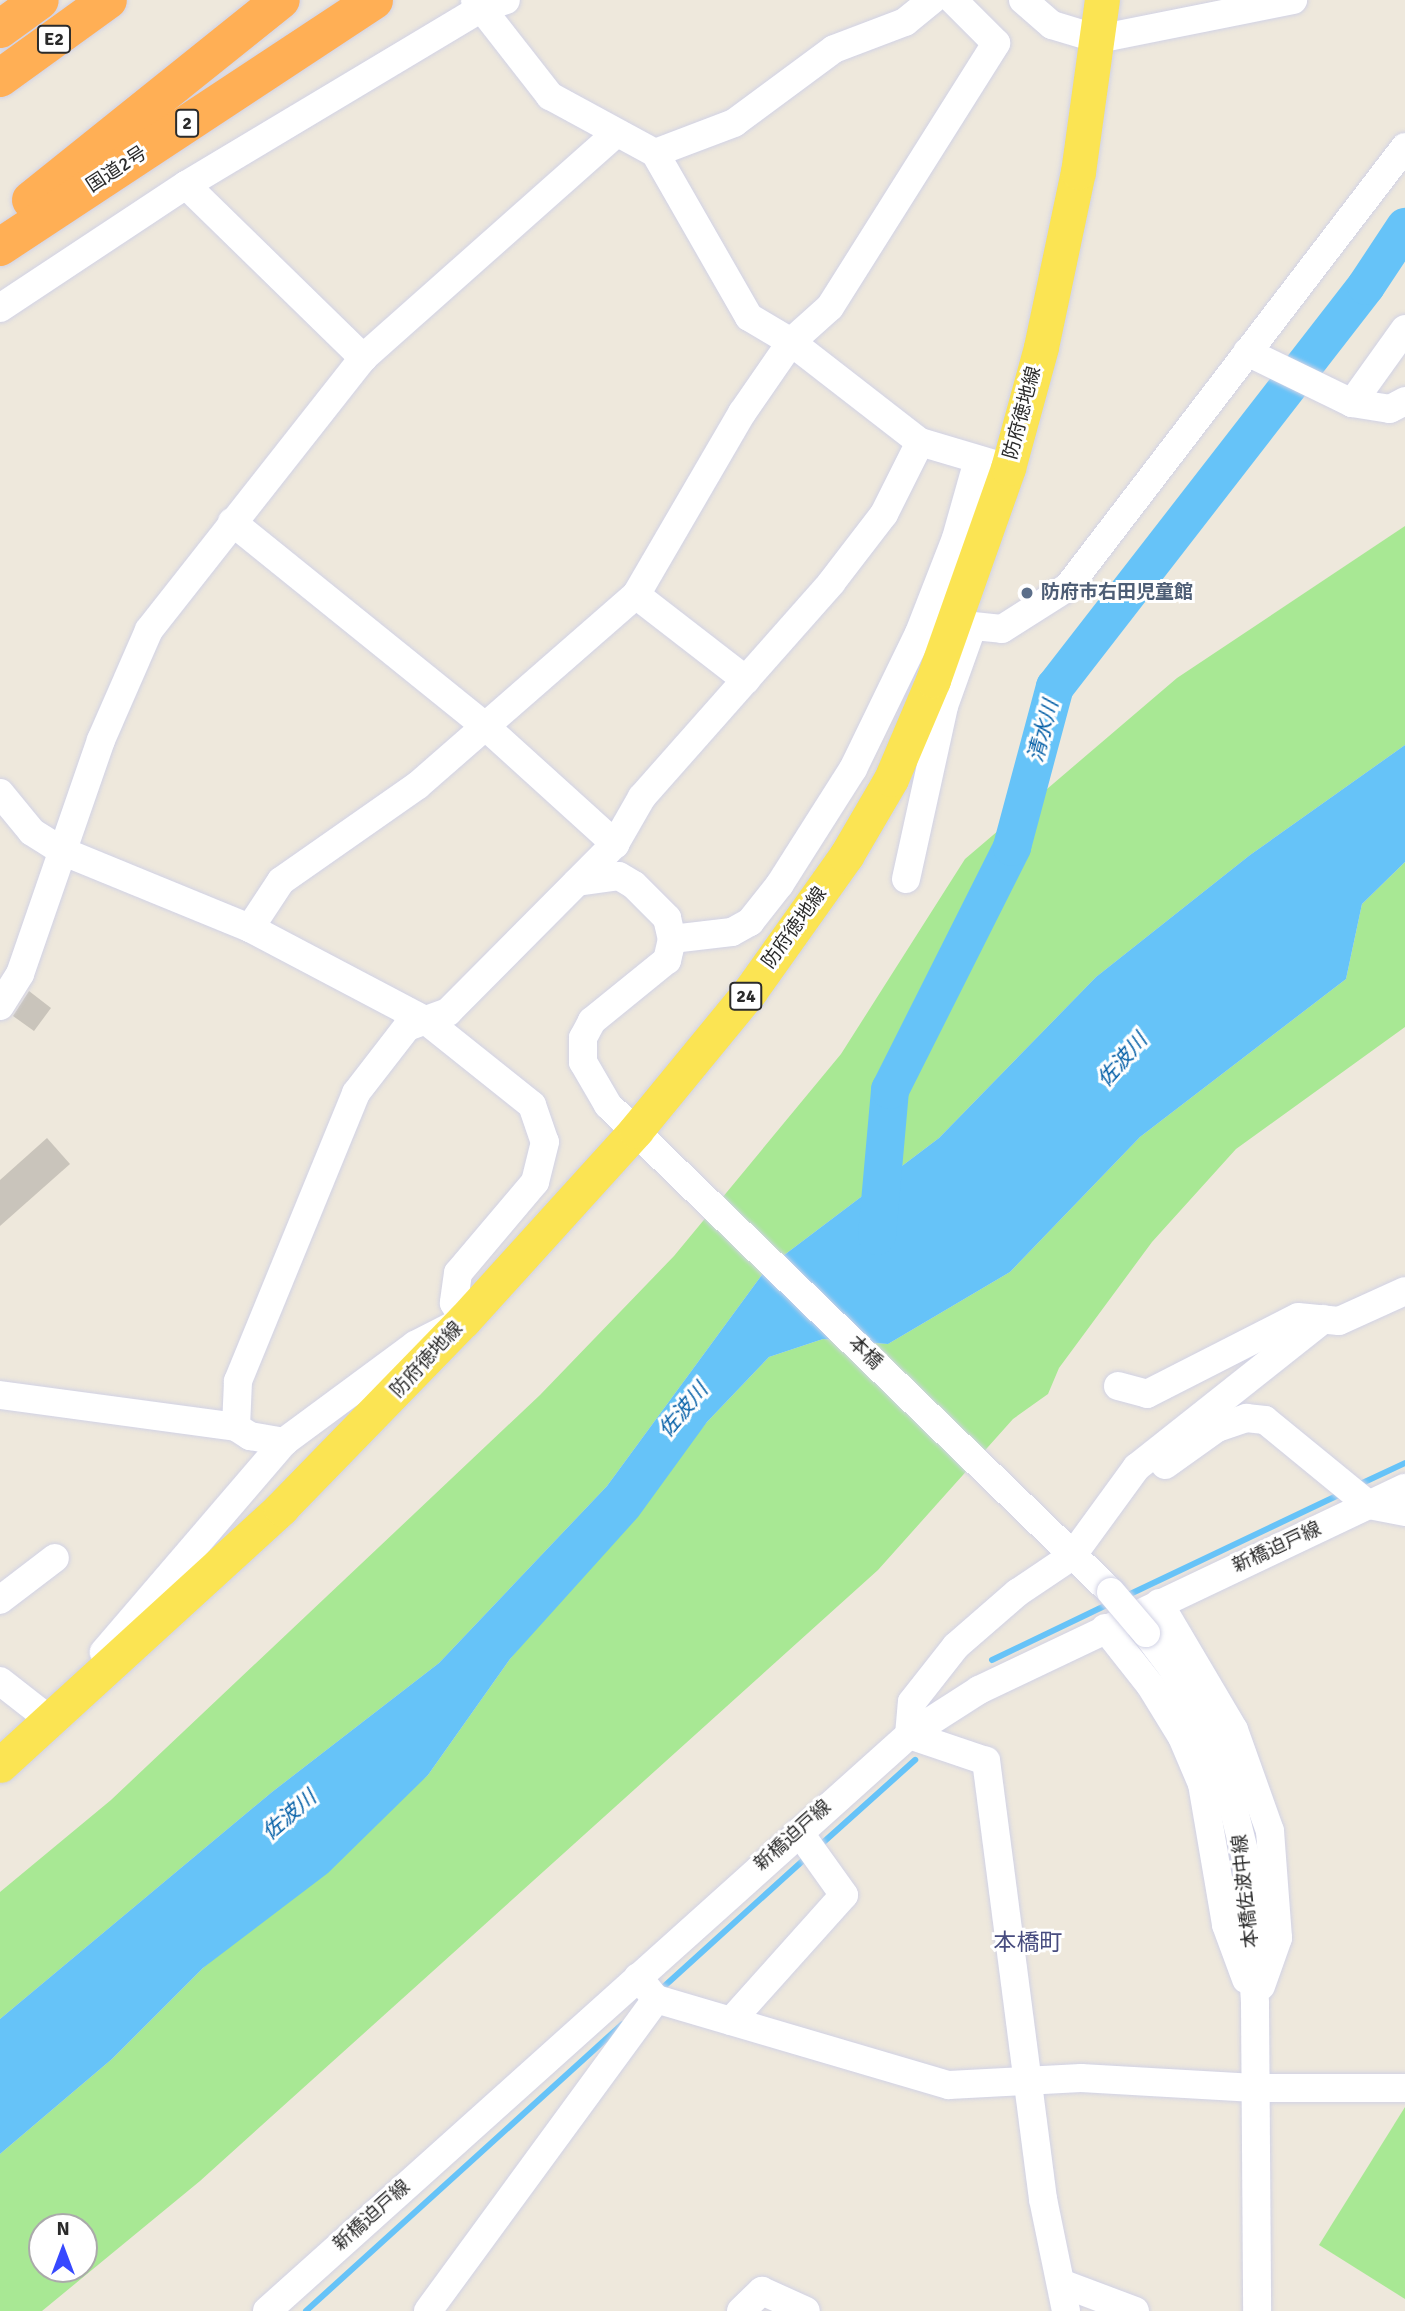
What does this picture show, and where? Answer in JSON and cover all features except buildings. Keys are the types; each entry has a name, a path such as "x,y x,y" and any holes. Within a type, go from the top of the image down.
{"highway":[{"name":"E2","path":"0,29 40,0"},
{"name":"E2","path":"0,78 108,0"},
{"path":"0,224 281,0"},
{"name":"国道2号","path":"0,247 374,0"}],"main road":[{"name":"防府徳地線","path":"0,1765 44,1716 290,1499 464,1320 636,1130 750,991 846,856 891,779 963,626 993,464 1072,199 1102,0"}],"street":[{"path":"655,153 734,123 834,50 905,22 932,0"},
{"path":"250,928 281,881 418,785 636,595 701,479 791,342 830,307 996,43 953,0"},
{"path":"1023,0 1052,25 1098,39 1293,0"},
{"path":"0,308 186,184 488,3 550,96 614,135 655,153 749,317 791,342 920,442 993,464 956,538 919,633 853,769 780,884 750,922 732,932 672,939"},
{"path":"2,1002 20,974 62,851 149,630 363,358 614,135"},
{"path":"906,878 963,626 1002,629 1068,587 1405,147"},
{"path":"186,184 363,358"},
{"path":"1345,400 1405,329"},
{"path":"1247,352 1345,400 1390,409 1405,401"},
{"path":"236,1427 238,1381 356,1093 407,1027 428,1022 448,1012 615,844 642,797 746,680 884,514 920,442"},
{"path":"232,522 485,726 615,844"},
{"path":"636,595 746,680"},
{"path":"0,793 32,832 62,851 250,928 428,1022 532,1105 545,1142 535,1182 458,1273 454,1303 464,1320 415,1345 284,1443 107,1649 44,1716 0,1744"},
{"path":"577,882 599,876 627,881 667,918 672,939 667,960 593,1021 583,1038 583,1062 592,1083 636,1130"},
{"name":"本橋","path":"636,1130 1049,1533"},
{"path":"1118,1387 1147,1394 1298,1317 1339,1321 1405,1291"},
{"path":"1066,2311 1028,2080 986,1761 909,1735 912,1702 956,1646 1017,1593 1072,1556 1108,1513 1137,1467 1324,1319"},
{"path":"0,1395 236,1427 250,1436 284,1443"},
{"path":"1108,1513 1180,1453 1217,1428 1246,1418 1265,1420 1369,1505 1405,1512"},
{"name":"新橋迫戸線","path":"267,2311 909,1735 979,1689 1405,1488"},
{"name":"本橋佐波中線","path":"1049,1533 1111,1592 1146,1633 1185,1691 1224,1770 1246,1859 1255,2004 1257,2311"},
{"path":"0,1600 55,1558"},
{"path":"974,1605 1017,1593"},
{"path":"1159,1603 1234,1730 1270,1831 1278,1938 1255,2004"},
{"path":"1105,1628 1163,1706 1202,1784 1226,1925 1255,2004"},
{"path":"0,1681 44,1716"},
{"path":"732,2021 844,1895 799,1832"},
{"path":"638,1977 656,1999 948,2085 1028,2080 1255,2088 1405,2088"},
{"path":"428,2311 656,1999"},
{"path":"1061,2283 1135,2311"},
{"path":"741,2311 762,2291 806,2311"}],"green space":[{"path":"1405,526 1405,745 1250,855 1096,977 939,1138 767,1268 607,1486 439,1663 272,1792 0,2019 0,1892 111,1800 540,1395 674,1256 841,1054 965,859 1177,678"},
{"path":"1405,862 1405,1027 1236,1149 1152,1242 1059,1368 1048,1394 1013,1419 878,1570 200,2181 98,2265 98,2213 28,2213 28,2283 76,2283 42,2311 0,2311 0,2154 112,2059 203,1968 428,1775 510,1659 707,1422 769,1357 823,1339 888,1344 1010,1272 1140,1137 1346,979 1362,904"},
{"path":"1405,2107 1405,2299 1319,2245"}],"water":[{"name":"佐波川","path":"1405,745 1405,862 1362,904 1346,979 1140,1137 1010,1272 888,1344 823,1339 769,1357 707,1422 638,1517 510,1659 428,1775 328,1873 203,1968 112,2059 0,2154 0,2019 272,1792 439,1663 607,1486 767,1268 939,1138 1096,977 1250,855"}],"waterway":[{"name":"清水川","path":"877,1236 890,1090 1012,847 1055,687 1366,286 1405,227"},
{"path":"1356,1486 1405,1463"},
{"path":"1126,1596 1343,1493"},
{"path":"992,1660 1109,1604"},
{"path":"817,1848 915,1760"},
{"path":"659,1991 807,1857"},
{"path":"306,2311 622,2024"}],"place":[{"name":"防府市右田児童館","path":"1027,593"}],"district":[{"name":"本橋町","path":"1028,1943"}]}
